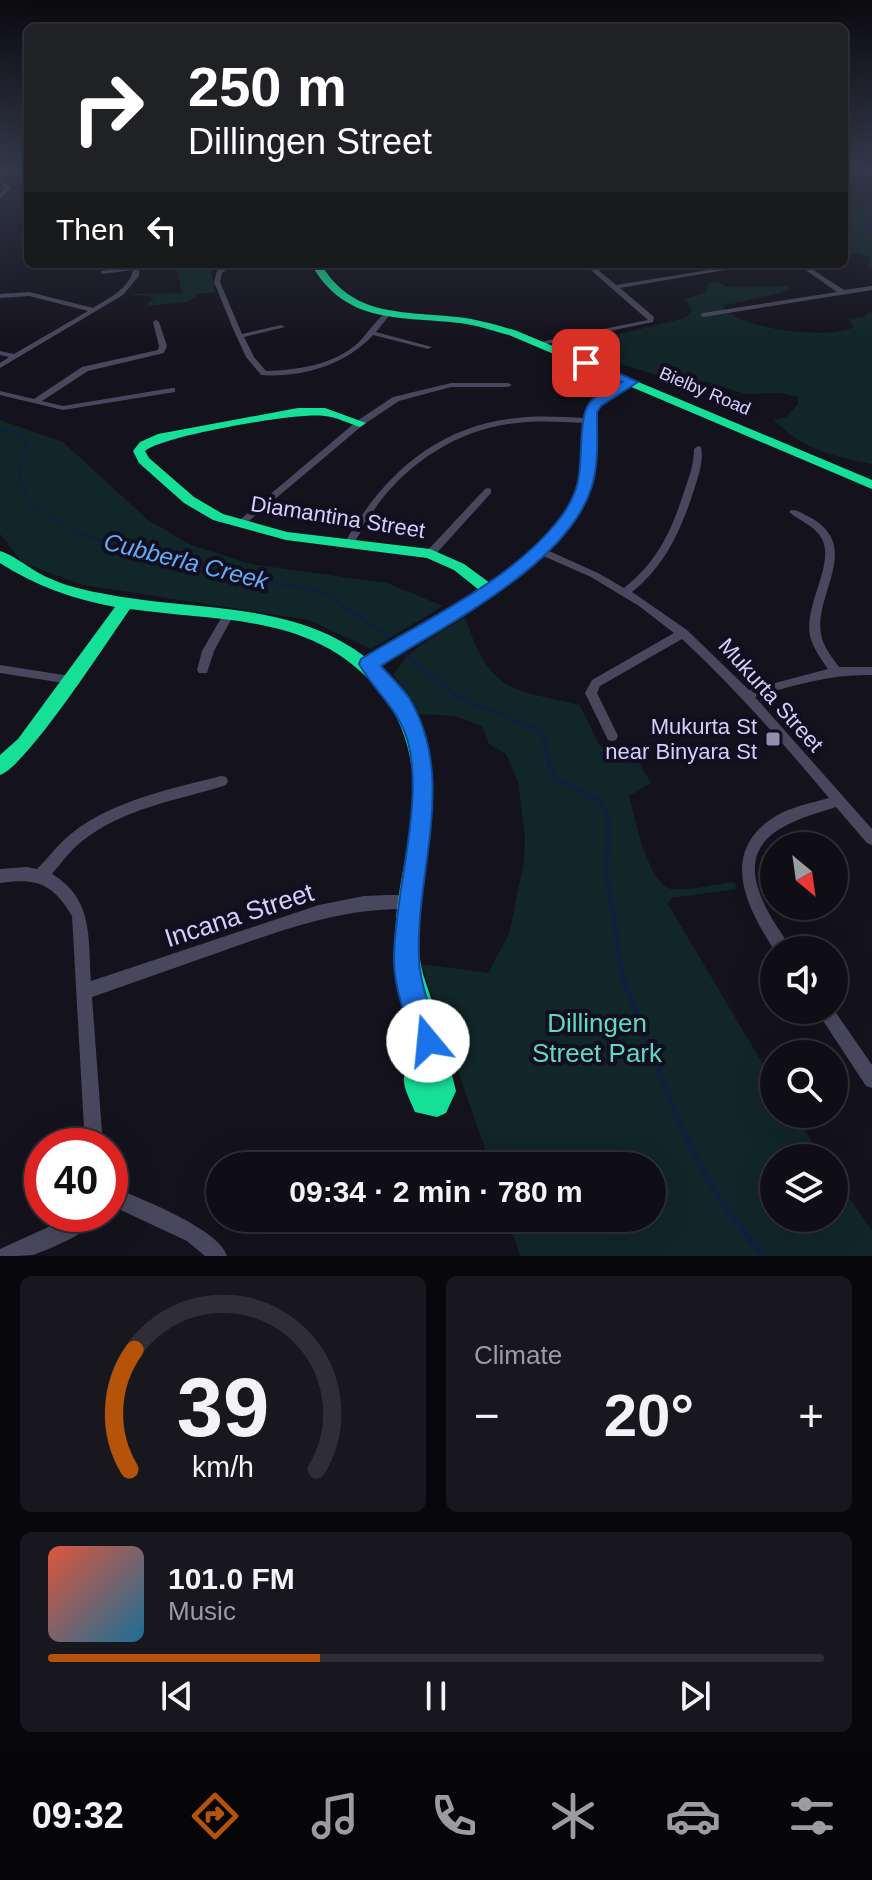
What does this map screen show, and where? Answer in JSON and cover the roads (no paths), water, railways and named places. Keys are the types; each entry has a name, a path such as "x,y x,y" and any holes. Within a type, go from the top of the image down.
{"street":[{"path":"103,272 126,268"},
{"path":"0,366 126,290 136,276 137,268"},
{"path":"226,268 216,277 260,371 273,373 343,357 372,333 389,312"},
{"path":"317,268 320,282 336,294"},
{"path":"323,268 324,279 336,294"},
{"path":"540,344 646,323 652,318 592,268"},
{"path":"614,287 732,268"},
{"path":"806,268 842,292"},
{"path":"703,315 872,288"},
{"path":"0,296 29,294 94,310"},
{"name":"Bielby Road","path":"336,294 352,304 389,312 479,323 540,344 872,485"},
{"path":"35,402 85,369 161,351 163,346 156,322"},
{"path":"241,336 281,327"},
{"path":"372,333 428,347"},
{"path":"0,353 16,357"},
{"path":"368,664 489,590 540,551 565,523 585,487 590,421 596,403 632,382"},
{"path":"240,524 360,423 396,399 428,389 488,383 508,385"},
{"path":"0,393 71,407 172,390"},
{"name":"Diamantina Street","path":"360,423 325,412 298,412 162,437 144,445 139,451 144,460 189,500 218,517 286,536 430,554 459,567 489,590"},
{"path":"349,544 371,504 425,453 445,440 468,430 511,421 590,421"},
{"path":"627,591 656,567 667,548 698,462 698,449"},
{"path":"430,554 488,491"},
{"path":"794,512 822,528 833,557 816,614 814,632 825,657 835,670"},
{"name":"Mukurta Street","path":"540,551 627,591 683,633 749,694 872,839"},
{"path":"0,556 50,586 126,603 288,625 315,634 347,649 368,664 401,702 417,737 422,759 422,809 406,959 411,986 426,1028 426,1055"},
{"path":"0,767 24,744 126,603"},
{"path":"203,670 208,651 228,616"},
{"path":"612,736 591,693 596,683 683,633"},
{"path":"0,669 70,680"},
{"path":"749,694 835,670 872,671"},
{"path":"41,875 76,839 115,816 159,798 221,781"},
{"path":"775,936 752,897 747,873 750,852 761,835 781,820 838,801"},
{"path":"0,876 41,875 65,889 79,915 93,1128"},
{"name":"Incana Street","path":"86,991 293,920 350,905 384,900 410,902"},
{"path":"834,1024 872,1080"},
{"path":"128,1203 194,1234 218,1255"},
{"path":"7,1256 62,1232"}],"waterway":[{"path":"861,226 872,226"},
{"path":"0,429 15,433 28,444 19,475 30,500 53,519 77,532"},
{"name":"Cubberla Creek","path":"77,532 139,554 325,593 389,637"},
{"name":"Cubberla Creek","path":"406,655 457,697 519,722"},
{"name":"Cubberla Creek","path":"514,720 543,732 549,764 556,779 601,802 608,817 607,876 620,959"},
{"name":"Cubberla Creek","path":"619,957 622,976 680,1124 716,1193 764,1256"}],"place":[{"name":"Mukurta St near Binyara St","path":"773,739"}],"park label":[{"name":"Dillingen Street Park","path":"597,1038"}]}
